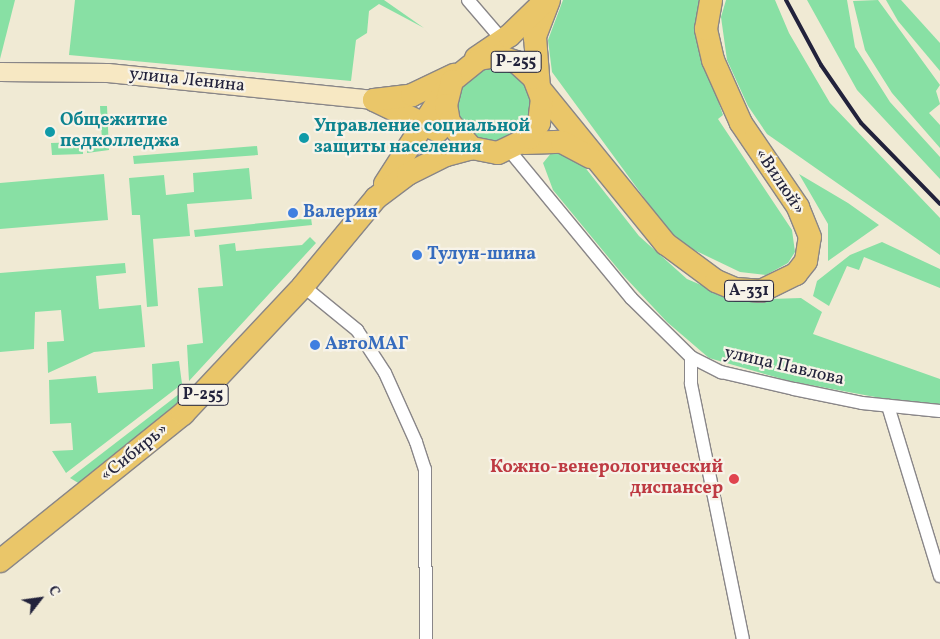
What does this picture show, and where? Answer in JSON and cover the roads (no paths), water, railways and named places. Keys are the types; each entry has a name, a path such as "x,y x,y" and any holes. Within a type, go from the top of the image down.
{"highway":[{"name":"Р-255","path":"376,198 464,68 502,41 547,0"},
{"name":"Р-255","path":"376,198 425,164 468,145 489,153 517,146 540,118 536,36 547,0"},
{"name":"«Вилюй»","path":"604,168 654,233 716,281 735,290 761,291 784,284 802,268 808,253 808,228 740,123 713,60 706,29 711,0"},
{"name":"Р-255","path":"464,68 497,56 524,67 539,88"},
{"path":"374,100 426,91 464,68"},
{"path":"464,68 448,88 446,113 468,145"},
{"name":"А-331","path":"539,88 604,168"},
{"path":"374,100 468,145"},
{"name":"А-331","path":"517,146 546,140 574,145 604,168"},
{"name":"«Сибирь»","path":"0,561 183,414 303,286 376,198"}],"main road":[{"name":"улица Ленина","path":"0,72 108,73 374,100"}],"street":[{"path":"468,0 524,67"},
{"name":"улица Павлова","path":"517,146 631,298 691,357 721,372 888,406 940,411"},
{"path":"303,286 357,330 386,373 416,442 425,469 426,639"},
{"path":"691,357 691,384 743,639"},
{"path":"888,406 940,576"}],"railway":[{"path":"786,0 821,65 861,123 940,204"}],"place":[{"name":"Общежитие педколледжа","path":"50,132"},
{"name":"Управление социальной защиты населения","path":"304,138"},
{"name":"Валерия","path":"293,213"},
{"name":"Тулун-шина","path":"417,255"},
{"name":"АвтоМАГ","path":"315,345"},
{"name":"Кожно-венерологический диспансер","path":"734,479"}]}
